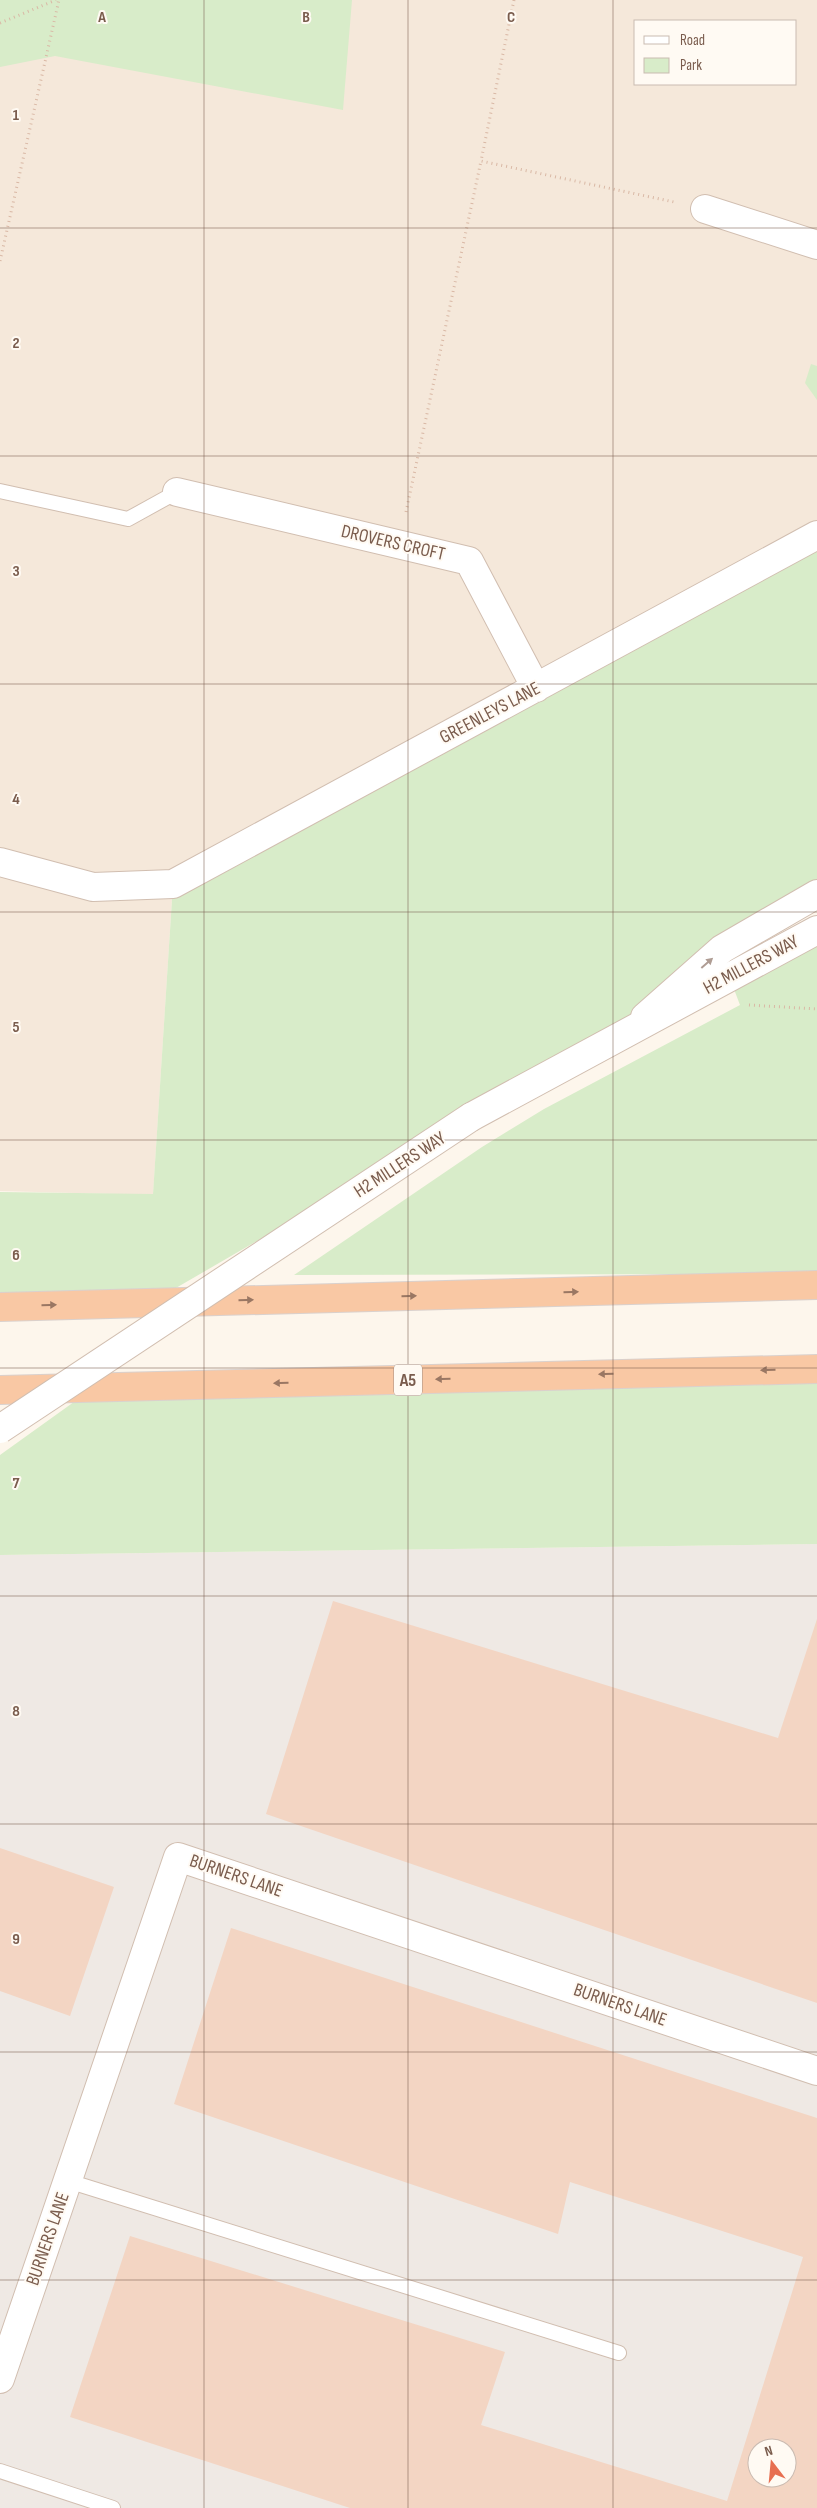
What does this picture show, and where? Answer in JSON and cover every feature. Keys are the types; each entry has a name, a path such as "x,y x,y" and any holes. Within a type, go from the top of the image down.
{"highway":[{"path":"0,1307 817,1285"},
{"name":"A5","path":"0,1390 817,1369"}],"street":[{"path":"705,209 817,245"},
{"name":"DROVERS CROFT","path":"177,492 469,561 536,688"},
{"name":"GREENLEYS LANE","path":"0,862 93,886 173,884 536,688 813,545"},
{"path":"630,1029 722,949 817,894"},
{"name":"H2 MILLERS WAY","path":"0,1429 471,1117 630,1029 817,930"},
{"name":"BURNERS LANE","path":"0,2379 178,1857 817,2071"}],"lane":[{"path":"0,491 128,519 177,492"},
{"path":"68,2181 619,2353"},
{"path":"0,2471 113,2508"}],"path":[{"path":"0,23 57,0"},
{"path":"0,261 57,0"},
{"path":"399,545 514,0"},
{"path":"481,161 705,209"}],"shaded area":[{"path":"0,0 817,0 817,535 173,884 153,1195 0,1191"},
{"path":"817,1544 817,2508 0,2508 0,1555"}],"green space":[{"path":"0,0 352,0 343,110 55,56 0,67"},
{"path":"811,364 817,366 817,400 805,383"},
{"path":"817,535 817,894 630,1029 471,1117 150,1303 0,1307 0,1192 153,1194 173,884"},
{"path":"817,930 817,1274 294,1275 482,1147 544,1109 740,1005 729,976"},
{"path":"817,1369 817,1544 0,1555 0,1455 92,1389"}],"building":[{"path":"333,1601 778,1738 817,1619 817,2003 266,1814"},
{"path":"0,1848 114,1887 70,2016 0,1991"},
{"path":"231,1928 817,2118 817,2508 350,2508 70,2417 130,2236 505,2352 481,2425 727,2501 803,2257 570,2182 558,2234 174,2104"}]}
